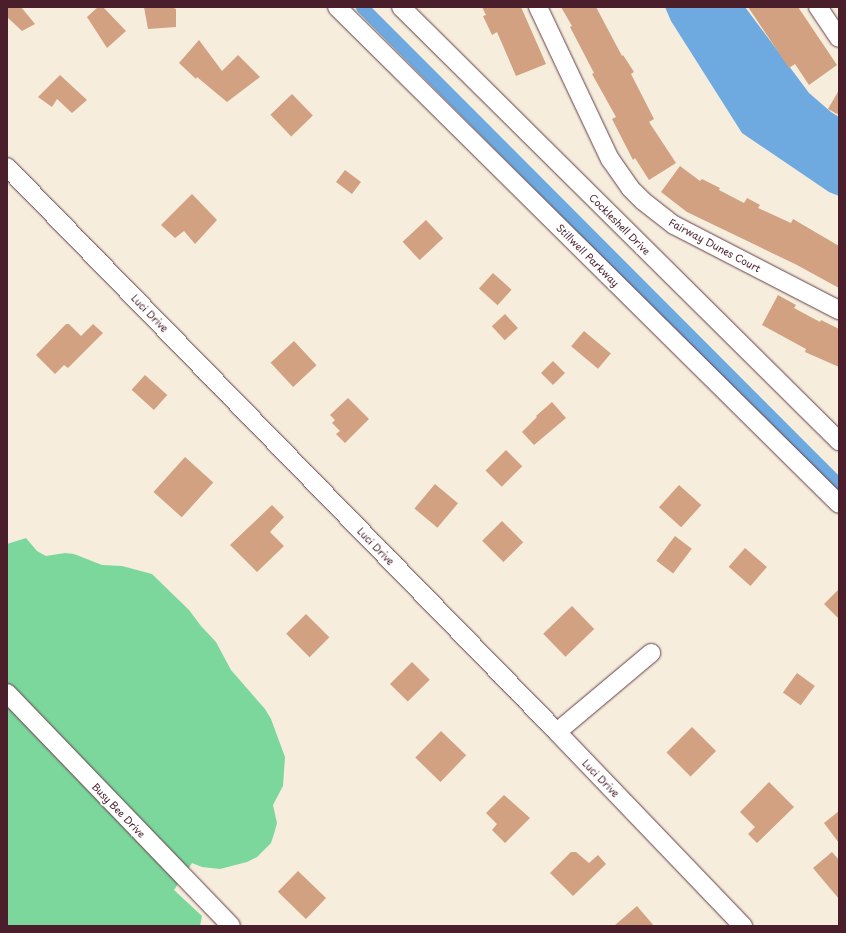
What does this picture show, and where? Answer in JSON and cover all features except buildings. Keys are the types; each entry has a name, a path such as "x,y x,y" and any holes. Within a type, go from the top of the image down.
{"street":[{"name":"Stillwell Parkway","path":"337,7 839,504"},
{"name":"Cockleshell Drive","path":"401,7 839,441"},
{"name":"Fairway Dunes Court","path":"538,7 610,159 630,188 643,202 674,225 839,310"},
{"path":"818,7 839,38"},
{"name":"Luci Drive","path":"7,167 557,732 743,926"},
{"path":"557,732 651,653"},
{"name":"Busy Bee Drive","path":"7,693 231,926"}],"green space":[{"path":"26,538 37,551 46,556 65,553 74,554 102,565 122,566 152,574 189,610 216,642 231,670 265,709 271,719 285,757 283,786 273,805 277,823 271,843 257,857 247,862 220,869 202,867 192,863 174,890 202,916 200,926 7,926 7,544"}],"water":[{"path":"665,7 745,7 809,93 839,117 839,196 829,192 742,133 671,21"}],"waterway":[{"path":"362,7 839,485"}]}
